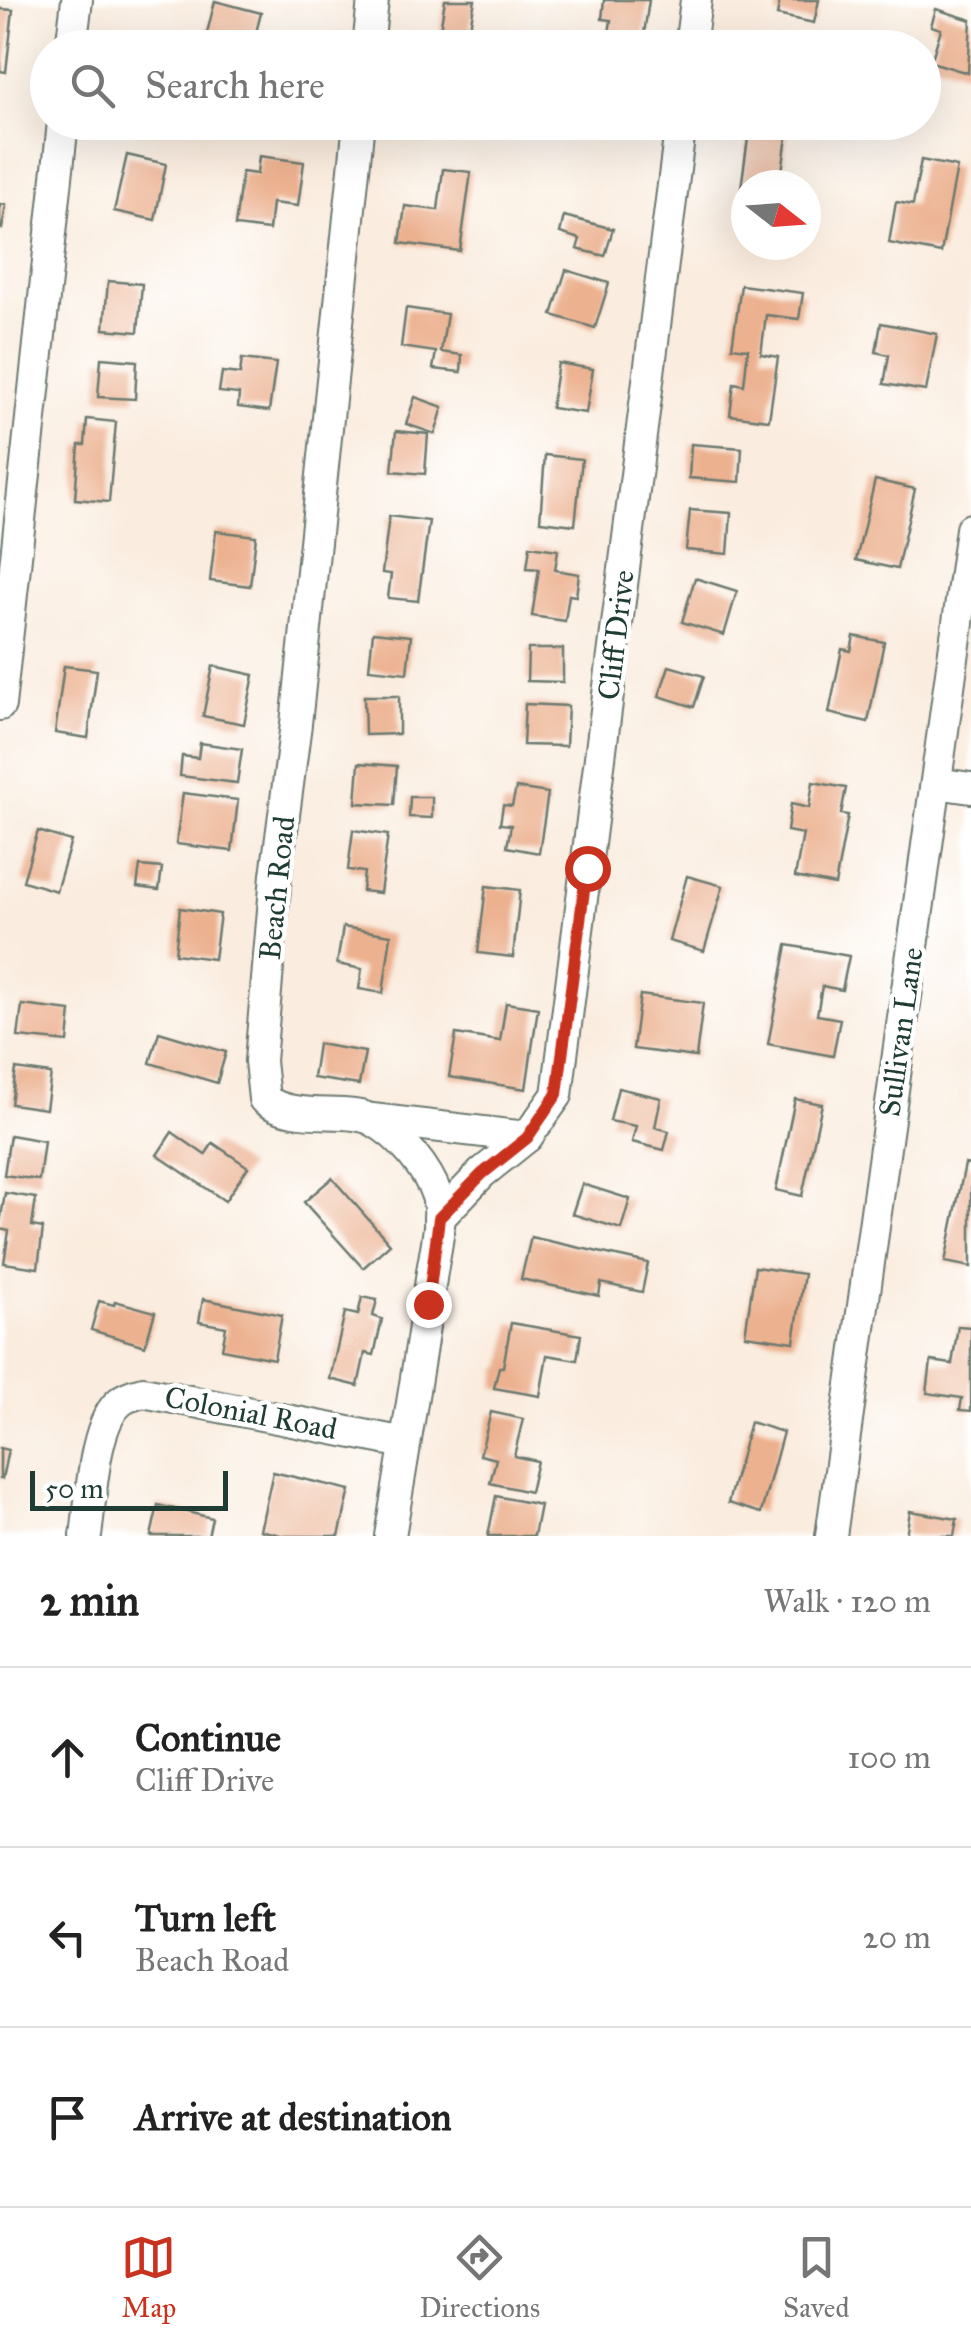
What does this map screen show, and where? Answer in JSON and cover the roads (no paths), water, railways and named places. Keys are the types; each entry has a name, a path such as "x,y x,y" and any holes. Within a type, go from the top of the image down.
{"street":[{"path":"73,30 76,0"},
{"path":"370,30 372,0"},
{"path":"692,30 696,0"},
{"path":"0,705 60,140"},
{"name":"Beach Road","path":"357,140 296,724 276,875 260,1061 264,1099 268,1103 297,1112 372,1119"},
{"name":"Cliff Drive","path":"439,1218 482,1174 527,1138 552,1106 563,1067 679,140"},
{"name":"Sullivan Lane","path":"831,1536 971,529"},
{"path":"936,783 971,788"},
{"path":"372,1119 527,1138"},
{"path":"372,1119 421,1166 437,1196 439,1218 390,1536"},
{"name":"Colonial Road","path":"86,1536 100,1439 112,1411 123,1399 144,1392 405,1443"}]}
